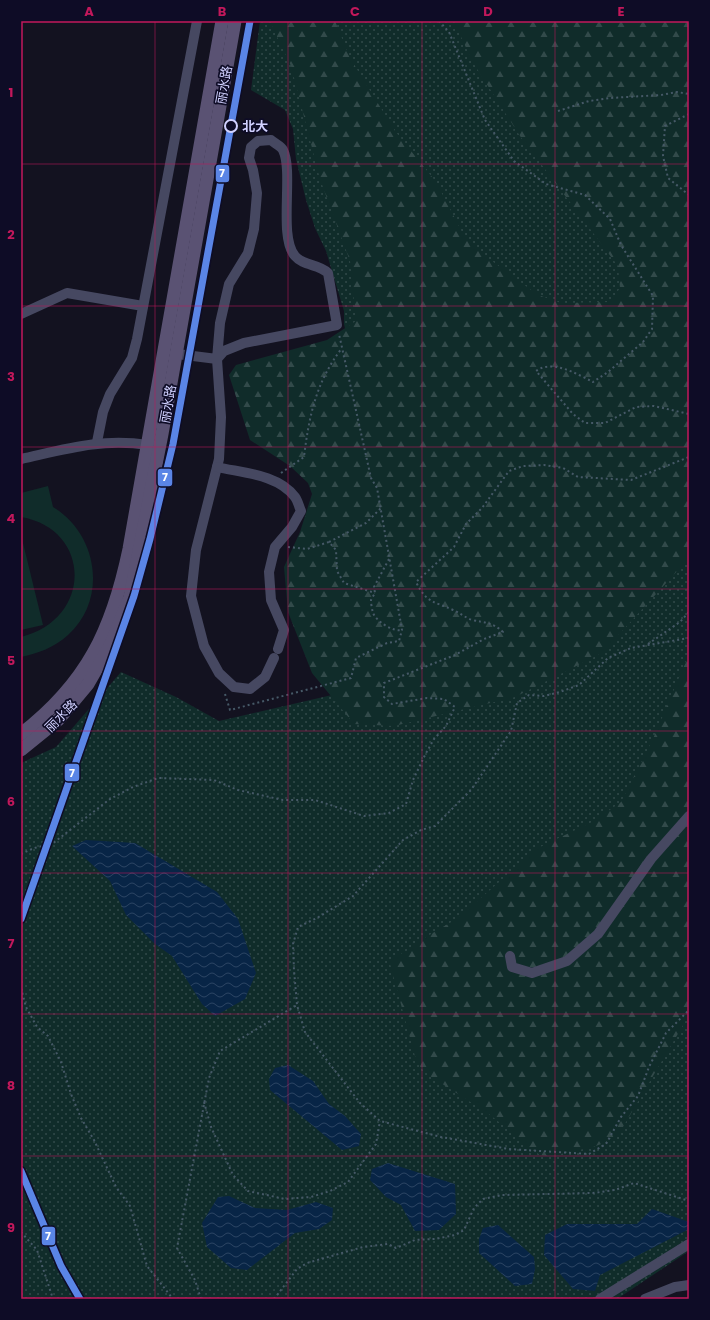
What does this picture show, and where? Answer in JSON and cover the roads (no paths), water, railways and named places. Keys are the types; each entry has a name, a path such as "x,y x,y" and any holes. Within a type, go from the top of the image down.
{"main road":[{"name":"丽水路","path":"21,734 49,710 74,684 94,654 102,638 115,603 125,568 222,21"},
{"name":"丽水路","path":"21,750 58,720 75,703 88,684 112,642 130,597 177,354 235,21"}],"street":[{"path":"97,442 103,412 110,394 132,358 197,21"},
{"path":"216,359 224,351 244,343 337,325 328,273 322,267 305,263 295,256 289,244 286,166 282,150 271,140 258,141 251,147 249,158 254,170 257,193 254,229 248,253 229,284 220,323 216,359 221,417 217,467 196,550 191,596 204,646 219,673 234,687 250,689 265,677 276,654 284,630 271,600 269,572 275,547 292,527 301,511 295,497 283,485 263,477 217,467"},
{"path":"21,314 67,293 143,306"},
{"path":"177,354 216,359"},
{"path":"21,459 97,442 126,442 148,445"},
{"path":"510,956 512,967 532,973 567,961 598,934 651,859 689,816"},
{"path":"600,1299 689,1244"},
{"path":"645,1299 689,1285"}],"water":[{"path":"86,840 135,843 217,892 238,919 256,973 245,999 215,1016 202,1004 172,956 155,944 126,915 110,881 72,846"},
{"path":"288,1065 313,1081 329,1104 345,1116 361,1134 359,1146 342,1150 270,1090 269,1079 275,1068"},
{"path":"388,1163 455,1184 456,1214 439,1230 415,1231 401,1205 386,1197 370,1180 372,1169"},
{"path":"229,1196 255,1208 287,1210 316,1202 333,1208 332,1220 319,1229 295,1233 247,1270 231,1268 207,1247 202,1223 218,1197"},
{"path":"652,1209 689,1222 689,1229 600,1275 595,1291 573,1289 544,1255 545,1235 567,1224 637,1224"},
{"path":"498,1225 534,1257 535,1269 532,1284 515,1286 479,1253 479,1239 483,1228"}],"place":[{"name":"北大","path":"231,126"}]}
